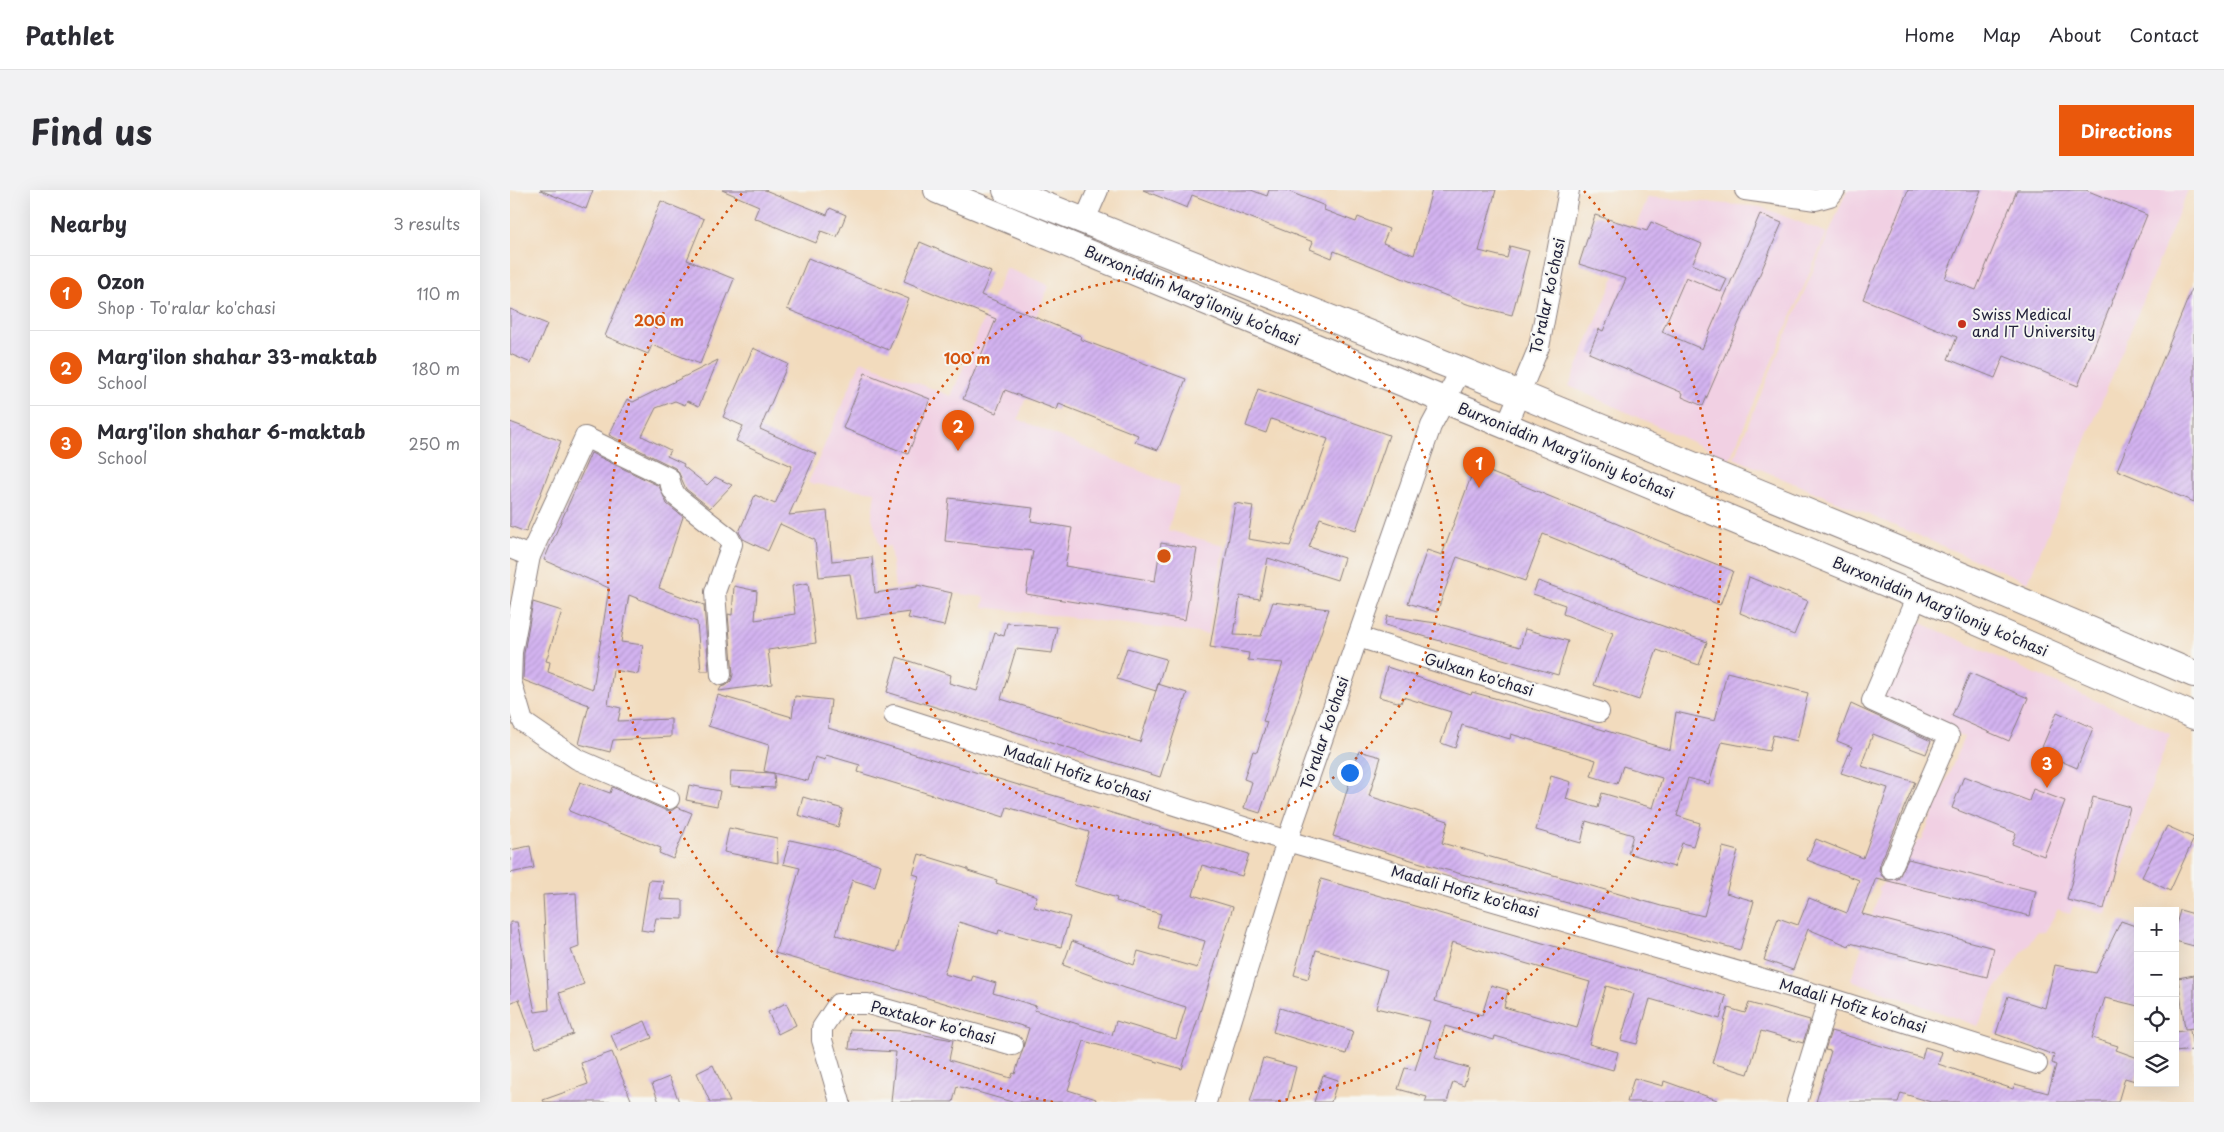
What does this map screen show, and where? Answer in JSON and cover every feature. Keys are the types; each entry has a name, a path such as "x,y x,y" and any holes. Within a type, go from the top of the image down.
{"main road":[{"name":"Burxoniddin Marg’iloniy ko’chasi","path":"937,190 1444,402 1917,596 2194,716"},
{"name":"Burxoniddin Marg’iloniy ko’chasi","path":"1006,190 1461,370 1520,396 1939,566 2194,674"}],"street":[{"path":"1084,222 1098,190"},
{"name":"Toʻralar koʻchasi","path":"1506,426 1540,347 1569,190"},
{"path":"1745,190 1816,200 1830,196 1835,190"},
{"name":"To'ralar ko'chasi","path":"1206,1102 1288,841 1431,426 1461,370"},
{"path":"669,799 577,759 524,722 511,681 512,652 530,556 585,437 669,478 677,498 729,538 732,544 715,592 721,675"},
{"path":"510,548 530,556"},
{"path":"1891,870 1949,736 1872,701 1917,596"},
{"name":"Gulxan ko'chasi","path":"1358,637 1599,712"},
{"name":"Madali Hofiz ko'chasi","path":"894,715 1288,841 1829,998 2037,1064"},
{"path":"1798,1102 1829,998"},
{"name":"Paxtakor koʻchasi","path":"840,1102 822,1040 822,1028 838,1004 868,1004 1013,1044"}],"shaded area":[{"name":"Swiss Medical and IT University","path":"1847,190 2188,190 2028,582 1734,458"},
{"path":"1648,197 1761,207 1827,233 1730,459 1569,386"},
{"path":"1006,268 1049,285 1010,380 1029,389 1018,419 1180,488 1168,530 1225,546 1208,634 983,607 985,597 952,593 917,585 895,588 890,546 880,548 872,517 875,492 808,483 861,361 951,396"},
{"path":"1917,621 2170,734 2106,914 2073,906 2070,914 2058,909 2045,932 2038,931 1994,991 1978,1026 1851,980 1880,891 1878,889 1920,839 1922,840 1964,737 1881,699"}],"building":[{"path":"540,190 593,190 586,209"},
{"path":"722,190 765,190 827,215 830,208 846,215 837,237 821,231 816,243 754,218 759,206"},
{"path":"1143,190 1251,190 1267,196 1269,190 1285,190 1325,206 1324,210 1356,222 1358,217 1389,229 1383,243 1414,255 1432,190 1496,190 1479,251 1507,258 1510,246 1529,251 1512,315 1467,304 1334,251 1332,258 1310,249 1313,242 1192,195 1187,208"},
{"path":"1908,190 1981,190 1945,278 1976,290 2017,190 2086,190 2147,215 2078,386 2004,356 1995,378 1948,359 1957,337 1863,299"},
{"path":"661,201 704,219 687,260 734,279 700,364 652,345 648,354 605,336"},
{"path":"1760,214 1782,223 1703,406 1682,397 1683,393 1589,353 1599,329 1603,331 1626,279 1579,264 1595,215 1647,231 1651,222 1702,244 1692,264 1727,279 1721,292 1686,277 1662,332 1702,349"},
{"path":"920,242 991,272 981,295 1081,336 1080,339 1186,379 1158,450 1135,442 1138,435 1059,404 1057,410 1005,390 996,413 963,399 996,319 904,281"},
{"path":"808,258 909,299 889,350 787,309"},
{"path":"2194,284 2194,502 2117,470"},
{"path":"510,309 547,324 531,363 510,354"},
{"path":"753,348 788,364 760,429 816,454 789,515 827,511 832,561 872,557 875,593 917,587 917,585 952,593 944,626 908,618 910,612 857,619 850,574 819,577 815,540 780,524 768,551 743,539 739,532 755,495 775,504 792,466 736,441 743,426 723,417"},
{"path":"718,360 699,406 687,401 685,405 675,401 656,408 642,436 670,450 667,456 684,464 683,466 707,485 715,477 732,485 710,508 686,489 675,468 609,435 627,399 633,402"},
{"path":"865,373 930,399 908,454 843,428"},
{"path":"1258,389 1389,435 1356,530 1320,518 1309,547 1344,558 1337,580 1268,558 1260,599 1240,596 1234,635 1261,636 1273,602 1329,609 1260,813 1244,808 1252,782 1244,779 1253,751 1257,752 1267,722 1263,721 1283,663 1248,660 1249,653 1210,647 1235,503 1253,506 1248,539 1290,546 1328,439 1271,419 1266,433 1246,426"},
{"path":"510,422 561,441 526,532 510,526"},
{"path":"591,453 659,486 667,504 683,517 659,588 704,605 709,671 701,671 697,622 629,595 621,642 643,645 638,674 613,670 608,705 621,708 618,721 671,719 671,737 613,740 610,752 579,744 589,705 523,680 524,653 533,602 562,611 546,661 550,662 548,672 593,689 609,588 544,560"},
{"path":"1475,466 1733,571 1720,605 1543,534 1525,581 1457,557 1437,612 1408,603 1427,550 1442,555"},
{"path":"949,498 1033,508 1031,521 1072,528 1065,566 1155,581 1161,543 1197,549 1185,620 1026,594 1033,551 945,541"},
{"path":"1749,577 1808,601 1794,635 1740,613"},
{"path":"1538,581 1707,642 1699,665 1657,650 1639,700 1594,685 1613,633 1563,614 1565,605 1533,594"},
{"path":"808,583 816,643 768,650 772,684 719,691 721,687 731,681 733,675 728,614 732,615 734,586 757,591 755,620 795,614 792,586"},
{"path":"1387,616 1436,623 1520,647 1525,629 1568,641 1558,675 1385,625"},
{"path":"1007,623 1057,627 1052,653 1016,649 1001,699 1140,742 1158,684 1187,693 1160,777 887,692 897,657 951,675 949,683 977,691 995,633 1004,636"},
{"path":"1127,648 1166,659 1156,691 1117,679"},
{"path":"1387,667 1471,695 1472,692 1520,705 1670,750 1676,712 1715,721 1727,672 1808,693 1797,741 1773,735 1769,751 1722,742 1709,784 1688,778 1677,816 1700,823 1693,846 1682,843 1674,867 1628,853 1633,835 1586,821 1581,843 1536,830 1551,776 1571,782 1566,799 1598,808 1602,793 1653,808 1662,778 1623,766 1617,784 1591,776 1596,760 1511,734 1510,739 1462,725 1455,748 1441,743 1451,712 1403,697 1401,703 1379,697"},
{"path":"1970,673 2028,698 2009,741 1952,716"},
{"path":"718,695 792,717 795,696 831,700 828,728 1249,854 1242,876 1202,865 1193,895 1233,907 1182,1069 1084,1041 1068,1090 1096,1099 1095,1102 1012,1102 957,1086 953,1102 891,1102 896,1052 849,1049 851,1029 902,1031 953,1040 949,1060 1011,1078 1013,1073 1015,1074 1029,1028 775,953 800,868 783,864 790,840 831,849 881,865 875,887 852,880 836,935 896,952 919,876 913,874 919,854 968,869 968,871 997,880 996,883 1037,896 1034,907 1070,917 1061,947 999,930 998,934 959,922 944,974 971,981 973,976 996,983 993,993 1036,1006 1034,1010 1112,1035 1116,1021 1176,1039 1186,1007 1125,988 1063,965 1072,941 1134,965 1138,951 1197,968 1205,941 1157,927 1161,914 1116,901 1117,898 1074,885 1089,832 1007,807 1004,817 858,772 860,765 826,755 825,760 815,757 808,781 764,771 769,745 708,726"},
{"path":"1851,704 1931,741 1926,754 1873,734 1861,766 1915,782 1880,864 1879,871 1882,876 1887,880 1898,879 1908,859 2036,891 2030,916 1876,878 1862,914 1994,948 1987,977 1850,943 1849,946 1808,929 1793,970 1764,960 1778,918 1798,925 1809,898 1847,913 1859,880 1807,860 1816,839 1863,858 1888,788 1841,773 1852,747 1837,741"},
{"path":"2057,712 2093,728 2077,768 2040,752"},
{"path":"1359,751 1381,757 1369,796 1448,821 1442,843 1661,906 1704,916 1723,847 1738,851 1726,893 1754,901 1740,950 1421,863 1333,836"},
{"path":"731,771 774,773 775,788 730,786"},
{"path":"1964,776 2029,801 2033,789 2065,801 2044,856 2012,844 2016,833 1952,808"},
{"path":"580,782 610,793 612,787 665,810 671,811 677,807 692,813 673,859 659,853 661,848 569,811"},
{"path":"689,785 720,791 717,806 686,800"},
{"path":"803,797 843,809 838,827 798,815"},
{"path":"2093,797 2130,807 2104,909 2067,900"},
{"path":"2167,826 2194,838 2170,891 2142,877"},
{"path":"729,828 777,838 778,863 724,852"},
{"path":"530,846 534,868 510,873 510,850"},
{"path":"1321,879 1726,996 1720,1019 1650,999 1637,1044 1621,1040 1634,994 1606,986 1589,1044 1618,1052 1613,1070 1495,1036 1494,1040 1445,1026 1435,1058 1469,1068 1464,1086 1453,1082 1447,1102 1425,1102 1427,1097 1398,1089 1405,1068 1415,1070 1430,1021 1376,1008 1387,971 1316,950 1308,979 1294,975","holes":["1452,942 1590,982 1577,1028 1504,1007 1508,990 1491,985 1482,1015 1435,1001"]},
{"path":"649,880 663,881 660,899 683,900 683,919 656,918 653,932 641,930"},
{"path":"576,893 579,947 571,950 584,984 559,993 573,1034 536,1048 519,999 510,1003 510,922 517,922 535,1012 549,1010 543,895"},
{"path":"2180,910 2194,914 2194,946 2179,942"},
{"path":"2121,921 2134,926 2134,1005 2105,998 2092,1038 2118,1046 2116,1050 2134,1057 2134,1081 2125,1078 2118,1102 1931,1102 1901,1093 1898,1102 1816,1102 1831,1051 1825,1050 1831,1031 1922,1058 1925,1047 1942,1052 1938,1064 2013,1089 2015,1084 2048,1093 2056,1065 2052,1063 2054,1055 1996,1034 2008,996 2045,1008 2055,965 2096,973"},
{"path":"2194,975 2194,1028 2185,1029 2179,978"},
{"path":"786,1003 796,1025 778,1034 768,1012"},
{"path":"1749,1003 1810,1020 1803,1043 1761,1031 1748,1074 1712,1063 1728,1008 1745,1013"},
{"path":"1280,1008 1353,1031 1346,1054 1273,1032"},
{"path":"645,1021 652,1038 618,1052 611,1035"},
{"path":"2190,1030 2193,1050 2179,1052 2179,1031"},
{"path":"612,1052 632,1102 544,1102 543,1100 588,1084 581,1063"},
{"path":"1263,1058 1296,1067 1287,1102 1250,1102"},
{"path":"713,1065 730,1102 710,1102 697,1073"},
{"path":"1323,1075 1338,1080 1331,1102 1314,1102"},
{"path":"669,1077 679,1102 659,1102 652,1084"},
{"path":"1634,1078 1663,1086 1664,1081 1717,1100 1716,1102 1627,1102"}],"place":[{"name":"Swiss Medical and IT University","path":"1962,324"},
{"name":"Marg'ilon shahar 33-maktab","path":"958,451"},
{"name":"Ozon","path":"1479,488"},
{"name":"Marg'ilon shahar 6-maktab","path":"2047,788"}]}
